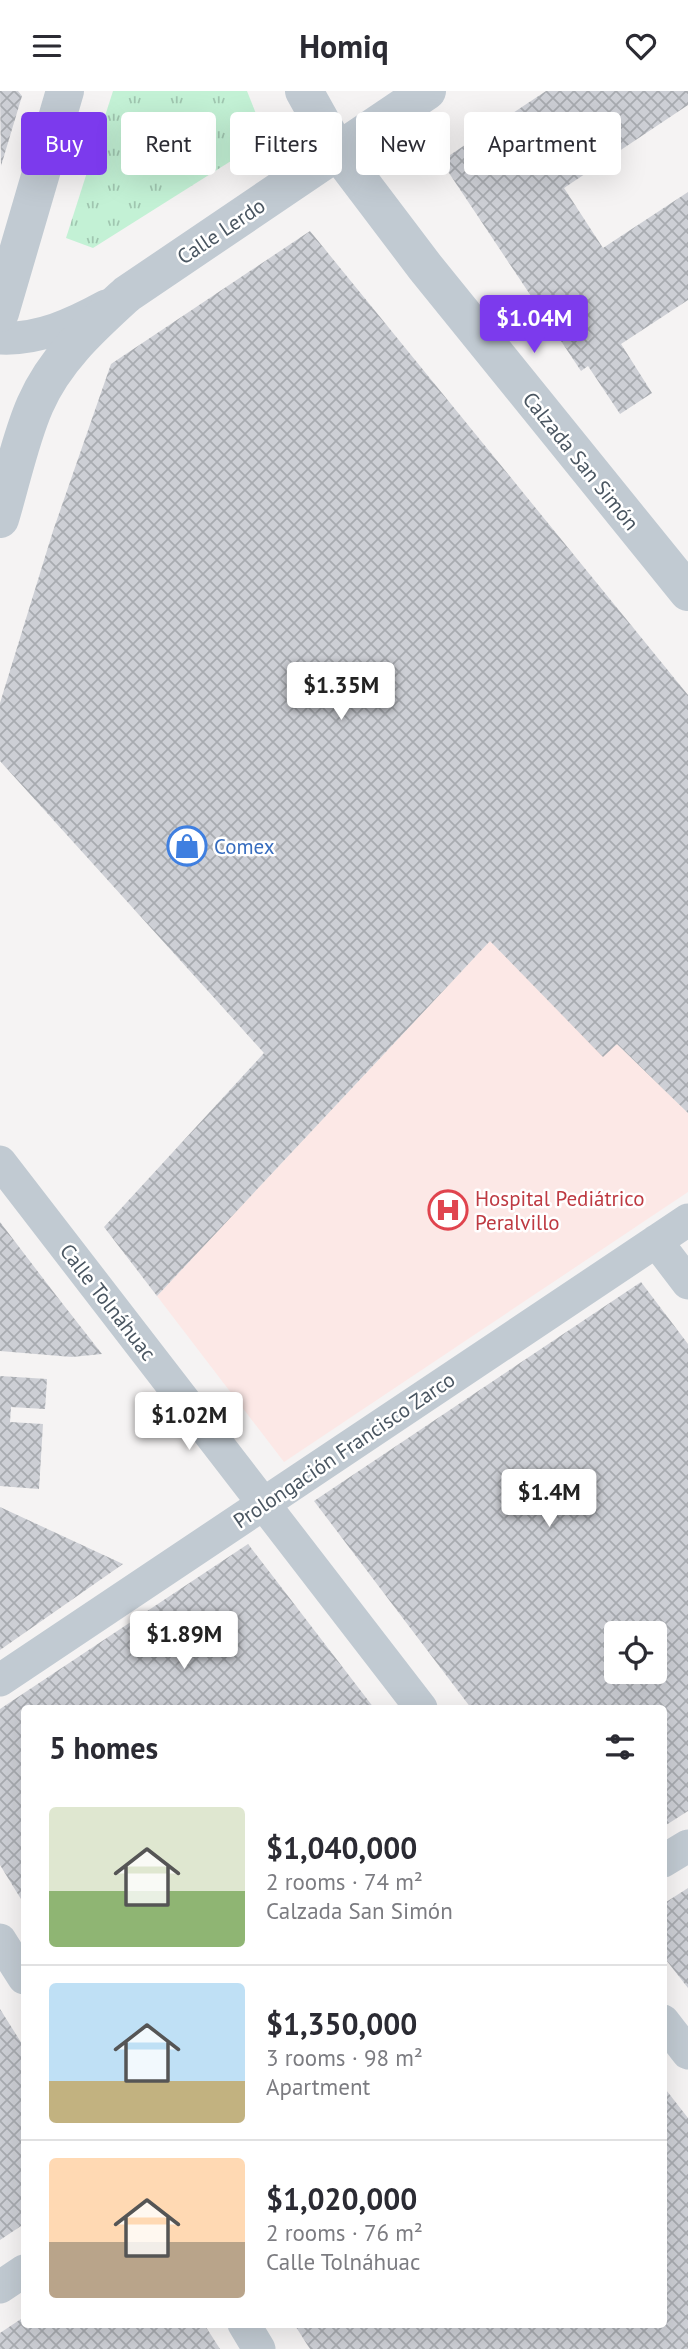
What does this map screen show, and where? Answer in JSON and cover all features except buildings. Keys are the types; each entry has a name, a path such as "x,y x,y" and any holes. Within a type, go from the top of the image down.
{"street":[{"name":"Calzada San Simón","path":"304,91 316,112"},
{"name":"Calle Lerdo","path":"342,149 427,91"},
{"path":"0,313 63,92"},
{"name":"Calzada San Simón","path":"342,157 425,267 688,592"},
{"name":"Calle Lerdo","path":"0,338 32,336 51,331 90,314 127,294 304,175"},
{"path":"0,519 34,407 46,384 76,343 127,294"},
{"name":"Calle Tolnáhuac","path":"0,1162 419,1705"},
{"name":"Prolongación Francisco Zarco","path":"0,1680 688,1220"},
{"path":"656,1241 688,1283"},
{"path":"667,1859 688,1846"},
{"path":"0,1940 21,1973"},
{"path":"667,2026 688,2053"},
{"path":"0,2287 21,2273"},
{"path":"246,2328 259,2349"}],"shaded area":[{"name":"Hospital Pediátrico Peralvillo","path":"490,941 603,1056 617,1044 688,1113 688,1192 284,1462 157,1296"}],"green space":[{"path":"113,91 247,91 255,112 230,112 230,162 216,171 216,112 121,112 121,175 209,175 93,248 66,238 86,175 107,175 106,112"}],"place":[{"name":"Comex","path":"187,846"},
{"name":"Hospital Pediátrico Peralvillo","path":"448,1210"}]}
